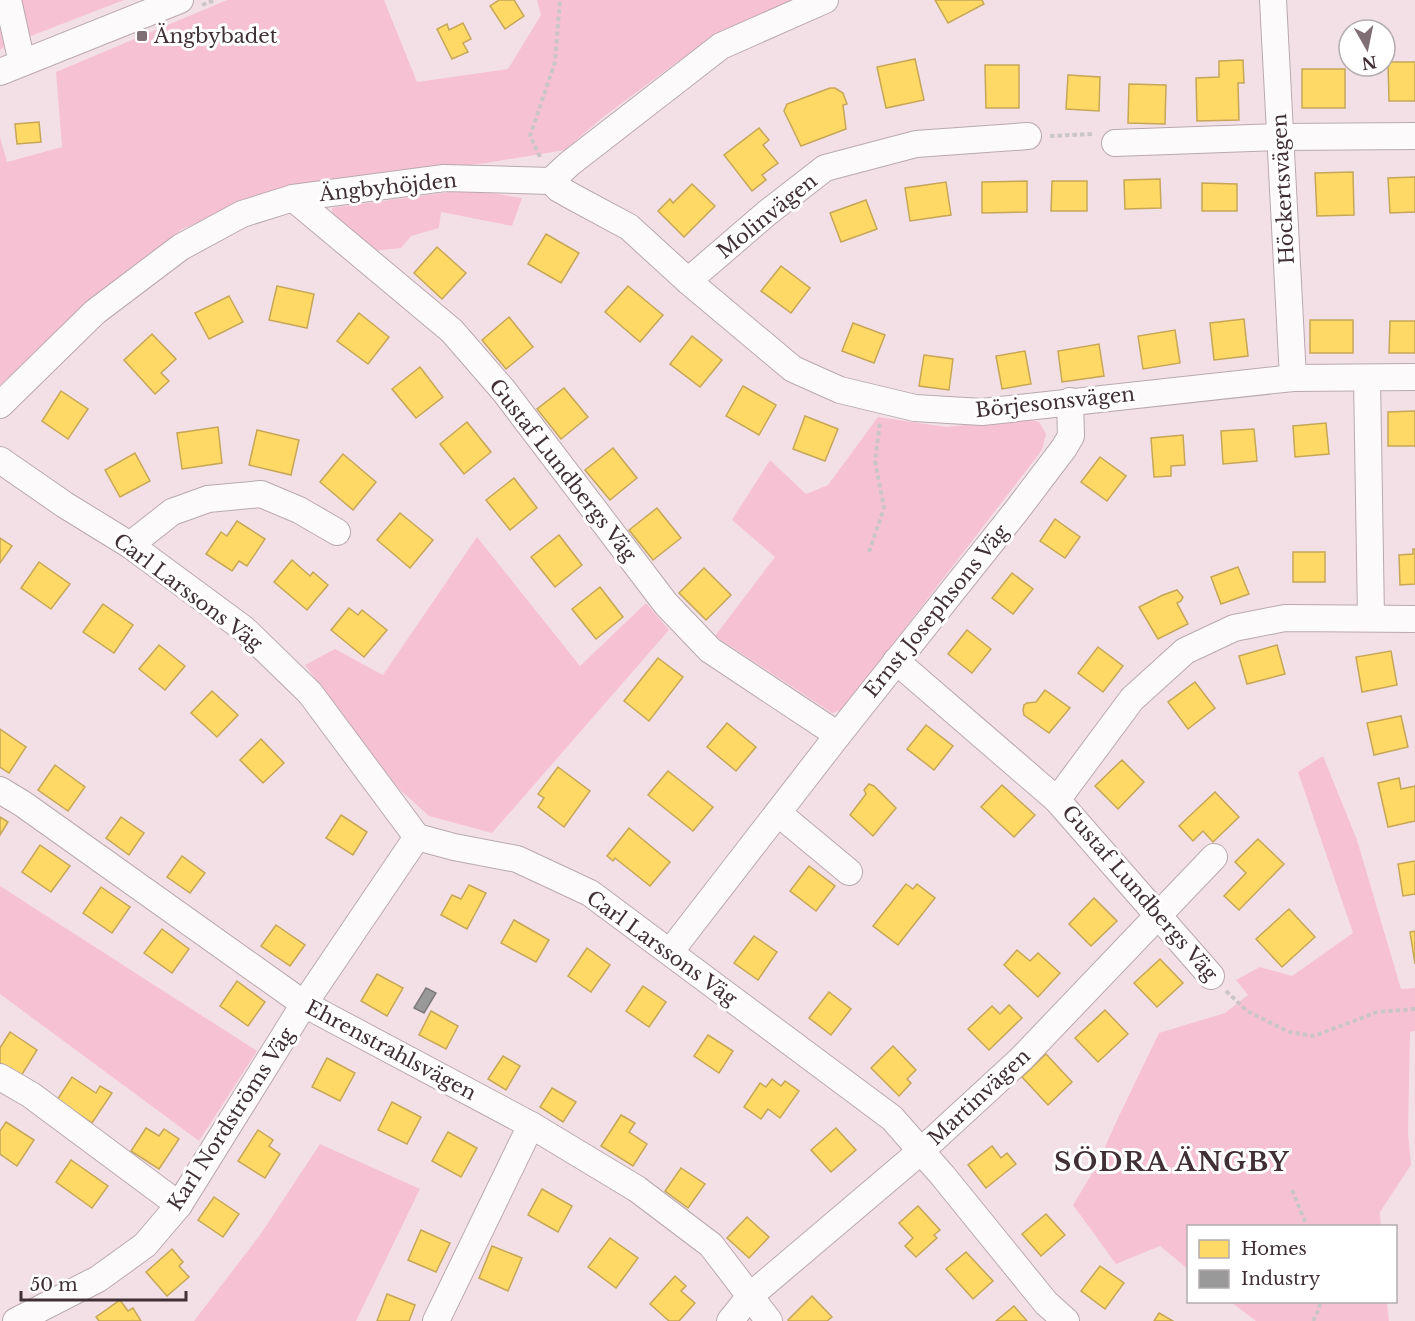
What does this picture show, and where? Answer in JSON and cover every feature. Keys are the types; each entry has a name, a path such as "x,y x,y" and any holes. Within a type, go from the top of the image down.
{"street":[{"path":"9,0 11,67 180,0"},
{"path":"551,181 569,164 721,46 825,0"},
{"name":"Höckertsvägen","path":"1273,0 1293,378"},
{"name":"Molinvägen","path":"688,281 767,213 825,168 915,144 1028,136"},
{"path":"1115,143 1281,137 1415,136"},
{"name":"Ängbyhöjden","path":"0,405 95,312 181,247 242,214 293,198 444,178 551,181"},
{"name":"Börjesonsvägen","path":"551,181 559,189 629,227 688,281 793,369 840,390 915,408 982,412 1293,378 1415,377"},
{"name":"Gustaf Lundbergs Väg","path":"293,198 452,331 504,391 666,604 710,650 838,735"},
{"path":"1366,378 1371,618"},
{"name":"Ernst Josephsons Väg","path":"670,952 1064,448 1071,436 1070,401"},
{"name":"Carl Larssons Väg","path":"0,459 65,505 129,545 244,629 310,693 417,837 454,847 517,859 590,893 892,1118 943,1176 1046,1303 1066,1321"},
{"path":"129,545 172,512 208,498 261,494 299,510 337,532"},
{"path":"1057,800 1132,699 1185,651 1234,628 1286,618 1415,619"},
{"name":"Gustaf Lundbergs Väg","path":"896,661 1057,800 1211,976"},
{"name":"Ehrenstrahlsvägen","path":"0,790 304,1004 531,1125 637,1189 711,1245 769,1321"},
{"path":"778,813 849,872"},
{"name":"Karl Nordströms Väg","path":"16,1321 98,1279 145,1245 178,1205 304,1004 417,837"},
{"name":"Martinvägen","path":"730,1321 750,1296 921,1151 1021,1059 1214,857"},
{"path":"0,1077 31,1095 178,1205"},
{"path":"436,1321 531,1125"}],"path":[{"path":"551,181 530,136 555,62 560,0"},
{"path":"1028,136 1103,134 1115,143"},
{"path":"869,552 884,508 875,461 883,400"},
{"name":"Gustaf Lundbergs Väg","path":"1211,976 1247,1011 1289,1032 1314,1036 1377,1012 1415,1009"},
{"path":"1292,1190 1306,1225"},
{"path":"1313,1321 1320,1303"}],"shaded area":[{"path":"0,0 124,0 31,36 24,30 0,50"},
{"path":"227,0 384,0 417,82 508,69 541,15 537,0 797,0 677,62 602,118 565,150 486,163 288,187 182,229 0,385 0,137 7,162 62,147 56,72"},
{"path":"450,192 486,192 522,198 512,226 441,212 439,228 411,236 401,248 373,251 332,217 332,208"},
{"path":"878,417 946,427 1025,419 1039,422 1046,434 1042,450 842,710 832,713 715,636 775,557 732,520 770,460 806,494 828,485"},
{"path":"477,537 580,666 646,603 669,630 492,833 429,816 399,789 305,665 335,649 383,675"},
{"path":"1323,756 1357,840 1401,989 1415,988 1415,1031 1410,1032 1408,1132 1411,1165 1380,1212 1381,1225 1187,1225 1187,1268 1160,1246 1116,1264 1073,1205 1096,1167 1159,1033 1225,1013 1248,995 1236,980 1260,967 1292,976 1353,933 1298,772"},
{"path":"0,886 257,1051 199,1141 0,994"},
{"path":"320,1144 420,1189 356,1321 194,1321 260,1235"},
{"path":"1232,1303 1387,1303 1389,1321 1256,1321"}],"building: Homes":[{"path":"499,0 514,0 524,16 505,29 490,6"},
{"path":"935,0 982,0 984,4 948,23"},
{"path":"463,23 471,39 463,43 468,52 452,59 437,29 447,24 449,30"},
{"path":"915,59 924,100 886,108 877,67"},
{"path":"1243,60 1244,83 1238,83 1239,120 1197,121 1196,78 1219,77 1219,61"},
{"path":"1397,62 1415,62 1415,101 1389,101 1388,78 1397,78"},
{"path":"985,65 1019,65 1019,108 986,108"},
{"path":"1302,69 1337,69 1337,78 1345,78 1345,108 1302,108"},
{"path":"1068,75 1100,77 1099,111 1066,109"},
{"path":"1129,84 1166,85 1165,124 1128,123"},
{"path":"830,88 843,93 847,104 843,105 846,129 801,146 784,111 787,104"},
{"path":"39,122 41,142 17,144 15,124"},
{"path":"759,128 769,140 763,145 778,163 762,175 766,180 752,191 724,155"},
{"path":"1353,172 1354,215 1317,216 1315,173"},
{"path":"1415,177 1415,212 1390,213 1388,178"},
{"path":"1160,179 1161,208 1125,209 1124,180"},
{"path":"1027,181 1027,212 982,213 982,182"},
{"path":"1052,181 1087,181 1087,211 1051,211"},
{"path":"946,182 951,215 910,221 905,188"},
{"path":"1202,183 1237,184 1237,211 1202,211"},
{"path":"692,184 715,206 684,237 658,211 670,199 673,203"},
{"path":"866,200 877,229 841,242 830,213"},
{"path":"546,234 579,253 561,283 528,264"},
{"path":"437,247 466,273 442,299 414,273"},
{"path":"781,266 810,288 791,313 761,291"},
{"path":"277,286 314,294 307,328 269,320"},
{"path":"628,286 663,315 640,342 605,312"},
{"path":"229,296 243,322 209,339 195,313"},
{"path":"359,313 389,337 368,364 337,341"},
{"path":"509,317 533,347 506,369 482,340"},
{"path":"1244,319 1248,356 1214,360 1210,323"},
{"path":"1310,320 1353,320 1353,353 1310,353"},
{"path":"1390,321 1415,321 1415,353 1389,353"},
{"path":"853,323 885,335 874,363 842,351"},
{"path":"1175,330 1180,363 1143,369 1138,336"},
{"path":"152,334 176,359 161,373 169,381 155,394 124,360"},
{"path":"692,336 722,360 700,387 670,364"},
{"path":"1099,344 1104,376 1062,382 1058,351"},
{"path":"1025,351 1031,384 1002,389 996,356"},
{"path":"924,355 953,359 949,390 919,386"},
{"path":"420,367 443,397 416,418 392,389"},
{"path":"743,386 776,405 759,435 726,416"},
{"path":"564,388 588,417 561,439 537,409"},
{"path":"61,391 88,409 68,439 42,421"},
{"path":"1415,411 1415,446 1388,446 1388,412"},
{"path":"805,416 838,429 825,461 793,449"},
{"path":"467,422 491,452 464,474 440,444"},
{"path":"1326,423 1329,454 1295,457 1293,426"},
{"path":"218,427 222,463 182,469 177,433"},
{"path":"1254,429 1257,461 1223,464 1221,431"},
{"path":"257,430 299,440 291,475 249,465"},
{"path":"1183,435 1185,465 1171,466 1171,476 1154,477 1151,438"},
{"path":"613,448 637,478 610,500 585,470"},
{"path":"135,453 150,481 120,497 105,470"},
{"path":"343,454 376,482 353,510 320,482"},
{"path":"1100,457 1126,476 1107,501 1081,482"},
{"path":"514,478 537,508 510,530 486,500"},
{"path":"657,508 681,538 653,560 629,530"},
{"path":"400,513 433,540 410,568 377,540"},
{"path":"1055,519 1080,537 1065,558 1040,541"},
{"path":"237,521 265,539 247,566 239,561 232,571 206,554 221,532 227,536"},
{"path":"559,535 582,565 555,587 531,557"},
{"path":"0,538 12,546 0,563"},
{"path":"1413,549 1415,549 1415,584 1400,585 1399,555 1413,554"},
{"path":"1293,552 1325,552 1325,582 1293,582"},
{"path":"292,560 310,576 313,572 328,585 307,610 274,582"},
{"path":"39,562 70,584 51,609 21,588"},
{"path":"1238,567 1249,594 1221,604 1211,577"},
{"path":"704,568 731,595 706,620 679,593"},
{"path":"1012,573 1033,589 1013,614 992,598"},
{"path":"600,587 623,617 596,639 572,609"},
{"path":"1177,590 1183,597 1177,603 1188,624 1158,639 1139,607"},
{"path":"103,604 133,625 114,653 83,632"},
{"path":"349,608 358,615 362,610 387,630 364,657 331,630"},
{"path":"967,630 991,649 972,673 948,654"},
{"path":"159,645 185,666 165,690 139,669"},
{"path":"1277,645 1285,674 1247,684 1239,656"},
{"path":"1098,647 1123,666 1103,692 1078,673"},
{"path":"1391,651 1397,685 1362,692 1356,657"},
{"path":"658,658 683,677 649,721 624,701"},
{"path":"1195,682 1215,708 1188,729 1168,702"},
{"path":"1045,690 1070,708 1049,733 1024,715 1023,710 1024,705 1036,702"},
{"path":"212,691 238,715 217,737 191,713"},
{"path":"1401,716 1408,747 1374,755 1367,723"},
{"path":"727,723 756,747 736,771 707,747"},
{"path":"926,725 953,746 934,770 907,749"},
{"path":"0,729 26,747 9,773 0,767"},
{"path":"261,739 284,763 263,783 240,760"},
{"path":"1122,760 1144,782 1118,809 1095,786"},
{"path":"55,765 85,787 68,811 38,790"},
{"path":"558,767 590,791 564,827 538,807 544,798 538,794"},
{"path":"668,771 713,807 693,831 648,795"},
{"path":"1399,778 1401,789 1415,786 1415,821 1388,827 1378,783"},
{"path":"869,784 874,786 896,808 873,836 850,815 866,794 864,790"},
{"path":"1002,785 1035,815 1014,837 981,807"},
{"path":"1215,792 1239,817 1213,842 1203,831 1193,841 1179,826"},
{"path":"341,815 367,832 353,855 326,838"},
{"path":"0,817 8,822 0,835"},
{"path":"121,817 144,833 129,855 106,838"},
{"path":"629,828 670,862 650,886 615,858 613,861 607,856"},
{"path":"1258,839 1284,864 1239,910 1224,896 1246,873 1235,862"},
{"path":"40,845 70,866 51,892 22,872"},
{"path":"182,856 205,873 190,893 167,877"},
{"path":"1415,861 1415,894 1403,896 1398,864"},
{"path":"809,866 835,886 816,911 790,891"},
{"path":"906,884 913,889 917,884 935,898 898,945 873,926"},
{"path":"469,885 486,893 467,929 441,915 452,895 461,899"},
{"path":"101,887 130,907 112,933 83,913"},
{"path":"1094,898 1117,921 1091,946 1069,924"},
{"path":"1289,909 1315,937 1282,967 1256,939"},
{"path":"514,920 549,940 536,962 501,943"},
{"path":"276,925 305,945 290,966 261,946"},
{"path":"162,929 189,949 172,973 144,953"},
{"path":"1415,931 1415,964 1410,932"},
{"path":"754,936 777,952 758,980 734,963"},
{"path":"587,948 610,965 591,992 568,976"},
{"path":"1017,950 1030,961 1038,953 1060,973 1038,997 1004,965"},
{"path":"1160,959 1183,983 1157,1007 1134,983"},
{"path":"377,974 403,988 387,1016 361,1001"},
{"path":"237,981 265,1002 248,1026 220,1006"},
{"path":"643,986 666,1002 649,1027 626,1011"},
{"path":"829,992 851,1009 831,1035 809,1018"},
{"path":"1009,1005 1022,1018 989,1050 968,1029 992,1006 1000,1014"},
{"path":"1105,1010 1128,1034 1098,1062 1075,1038"},
{"path":"431,1011 458,1026 446,1049 419,1035"},
{"path":"10,1032 37,1050 21,1076 0,1063 0,1048"},
{"path":"708,1035 733,1051 719,1073 694,1056"},
{"path":"893,1046 916,1070 907,1079 911,1083 899,1096 871,1068"},
{"path":"1046,1054 1072,1082 1048,1105 1022,1077"},
{"path":"503,1056 520,1066 506,1090 488,1079"},
{"path":"327,1058 355,1073 340,1101 312,1087"},
{"path":"72,1077 96,1093 100,1086 112,1093 92,1123 57,1100"},
{"path":"772,1079 781,1086 785,1081 799,1091 780,1118 768,1109 761,1119 744,1107 760,1083 766,1087"},
{"path":"552,1088 576,1102 563,1122 540,1107"},
{"path":"392,1102 421,1117 407,1144 378,1130"},
{"path":"621,1115 635,1123 629,1132 647,1144 633,1166 601,1146"},
{"path":"6,1122 34,1140 17,1166 0,1154 0,1131"},
{"path":"146,1128 159,1136 164,1129 179,1139 159,1169 131,1151"},
{"path":"836,1128 856,1150 831,1172 811,1150"},
{"path":"258,1130 273,1140 269,1146 280,1154 265,1178 238,1161"},
{"path":"448,1132 477,1148 461,1177 432,1161"},
{"path":"992,1146 1001,1158 1007,1153 1016,1164 986,1188 968,1165"},
{"path":"71,1160 108,1186 92,1208 56,1182"},
{"path":"681,1168 705,1184 688,1208 665,1191"},
{"path":"542,1189 572,1206 558,1232 528,1215"},
{"path":"214,1197 239,1214 223,1237 198,1220"},
{"path":"918,1206 940,1230 934,1235 937,1238 916,1257 905,1246 913,1238 899,1223"},
{"path":"1046,1214 1065,1235 1041,1256 1022,1234"},
{"path":"747,1217 769,1237 749,1258 727,1238"},
{"path":"421,1230 450,1243 436,1272 408,1260"},
{"path":"610,1238 638,1258 616,1288 588,1267"},
{"path":"492,1246 522,1258 508,1291 479,1278"},
{"path":"172,1249 183,1262 179,1266 189,1277 167,1296 146,1272"},
{"path":"966,1252 993,1281 973,1299 946,1269"},
{"path":"1100,1266 1124,1283 1105,1309 1081,1291"},
{"path":"675,1276 686,1286 681,1291 695,1303 679,1321 669,1321 650,1304"},
{"path":"387,1294 415,1305 409,1321 377,1321"},
{"path":"812,1296 832,1317 827,1321 789,1321 788,1320"},
{"path":"120,1300 128,1311 133,1308 141,1321 99,1321 96,1317"},
{"path":"1014,1306 1027,1321 996,1321"},
{"path":"1159,1313 1173,1321 1154,1321"}],"building: Industry":[{"path":"426,988 436,993 424,1013 414,1008"}],"place":[{"name":"Ängbybadet","path":"142,36"}],"district":[{"name":"SÖDRA ÄNGBY","path":"1172,1162"}]}
